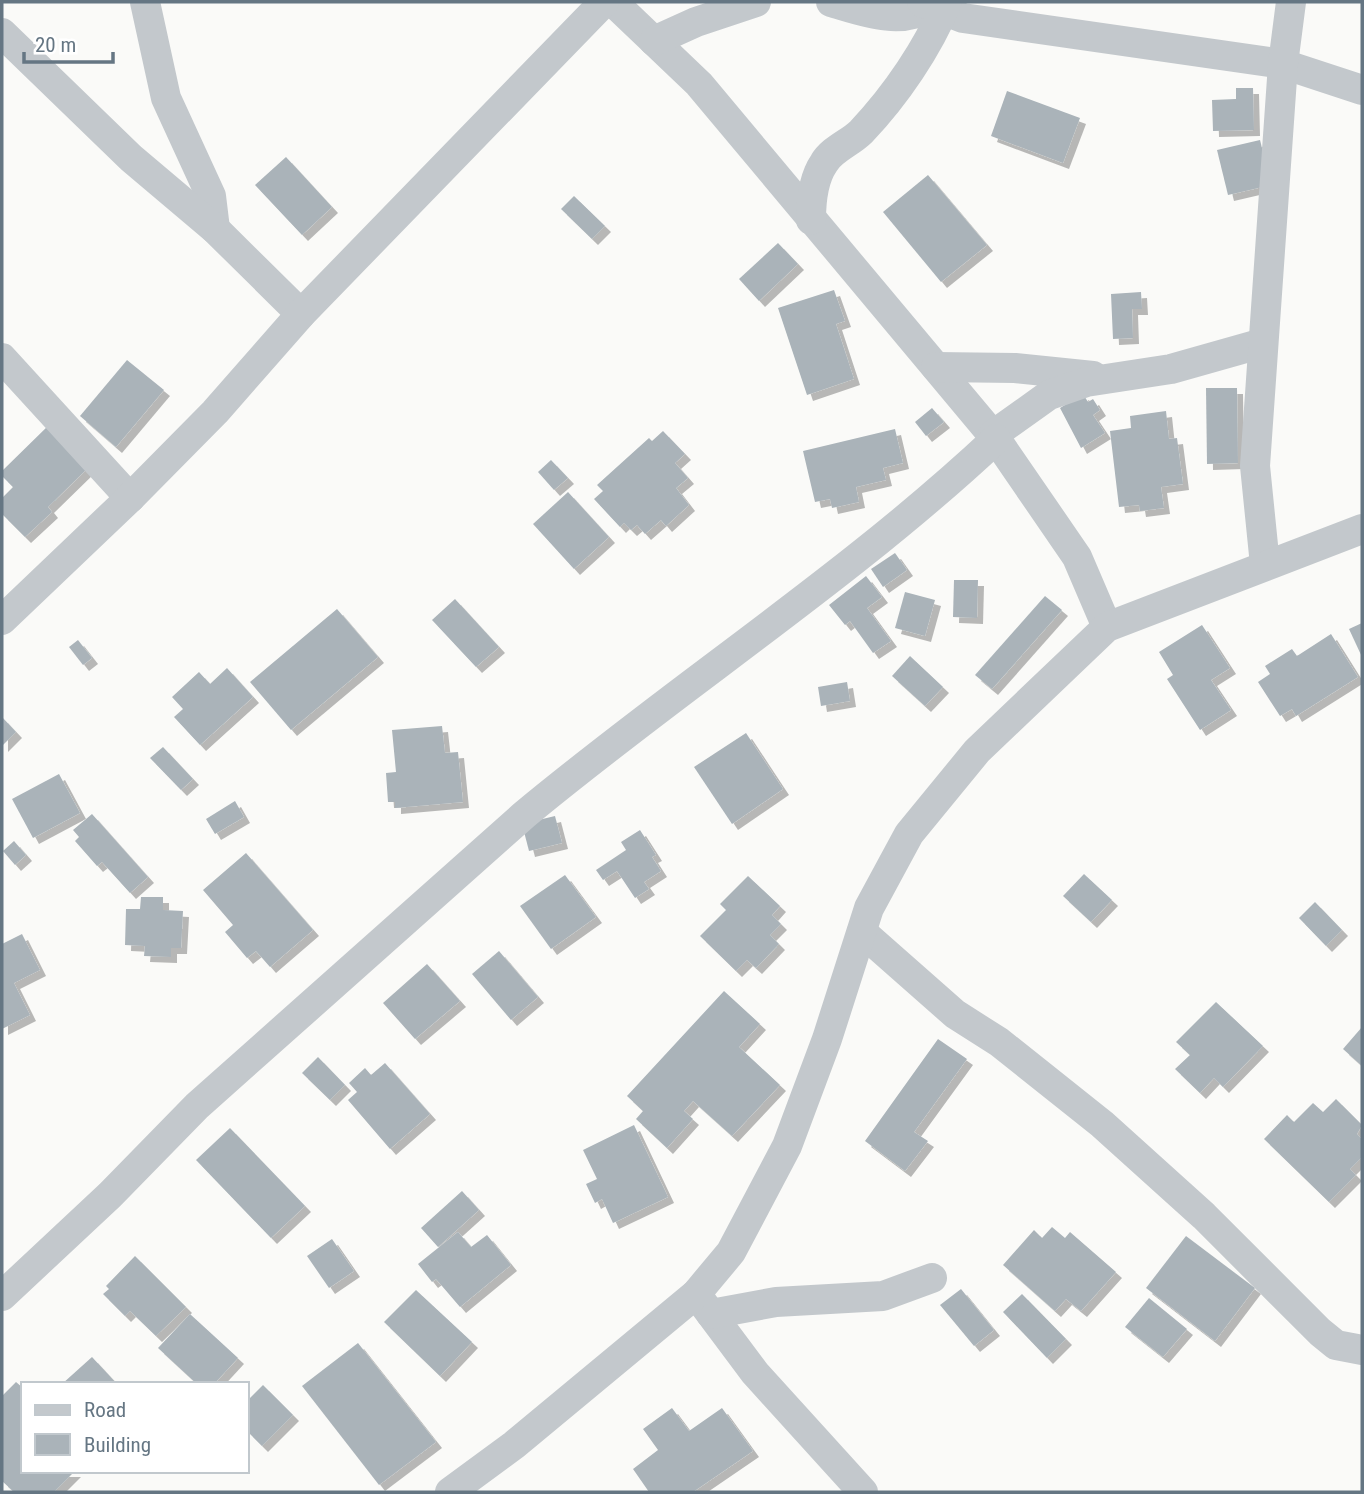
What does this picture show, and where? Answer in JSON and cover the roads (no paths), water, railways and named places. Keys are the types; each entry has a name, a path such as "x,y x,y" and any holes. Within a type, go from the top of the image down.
{"street":[{"path":"145,2 166,98 211,196 215,229"},
{"path":"2,620 130,498 215,412 301,314 604,2"},
{"path":"613,2 699,84 994,437 1077,557 1107,628"},
{"path":"654,41 696,22 756,2"},
{"path":"831,2 884,16 914,15 936,6 963,18 1283,64 1362,90"},
{"path":"1265,565 1255,466 1283,64 1291,2"},
{"path":"811,220 814,187 826,159 860,133 901,81 936,6"},
{"path":"2,33 131,158 215,229 301,314"},
{"path":"2,1296 110,1195 197,1106 524,815 871,549 926,503 994,437 1049,395 1104,378 1171,369 1263,344"},
{"path":"2,358 130,498"},
{"path":"936,367 1015,368 1104,378"},
{"path":"450,1492 704,1304 788,1146 869,908 909,834 938,795 977,751 1107,628 1362,529"},
{"path":"862,932 955,1014 999,1042 1102,1124 1204,1216 1320,1332 1336,1345 1362,1350"},
{"path":"704,1304 883,1296 932,1278"},
{"path":"704,1304 781,1404 863,1492"}]}
